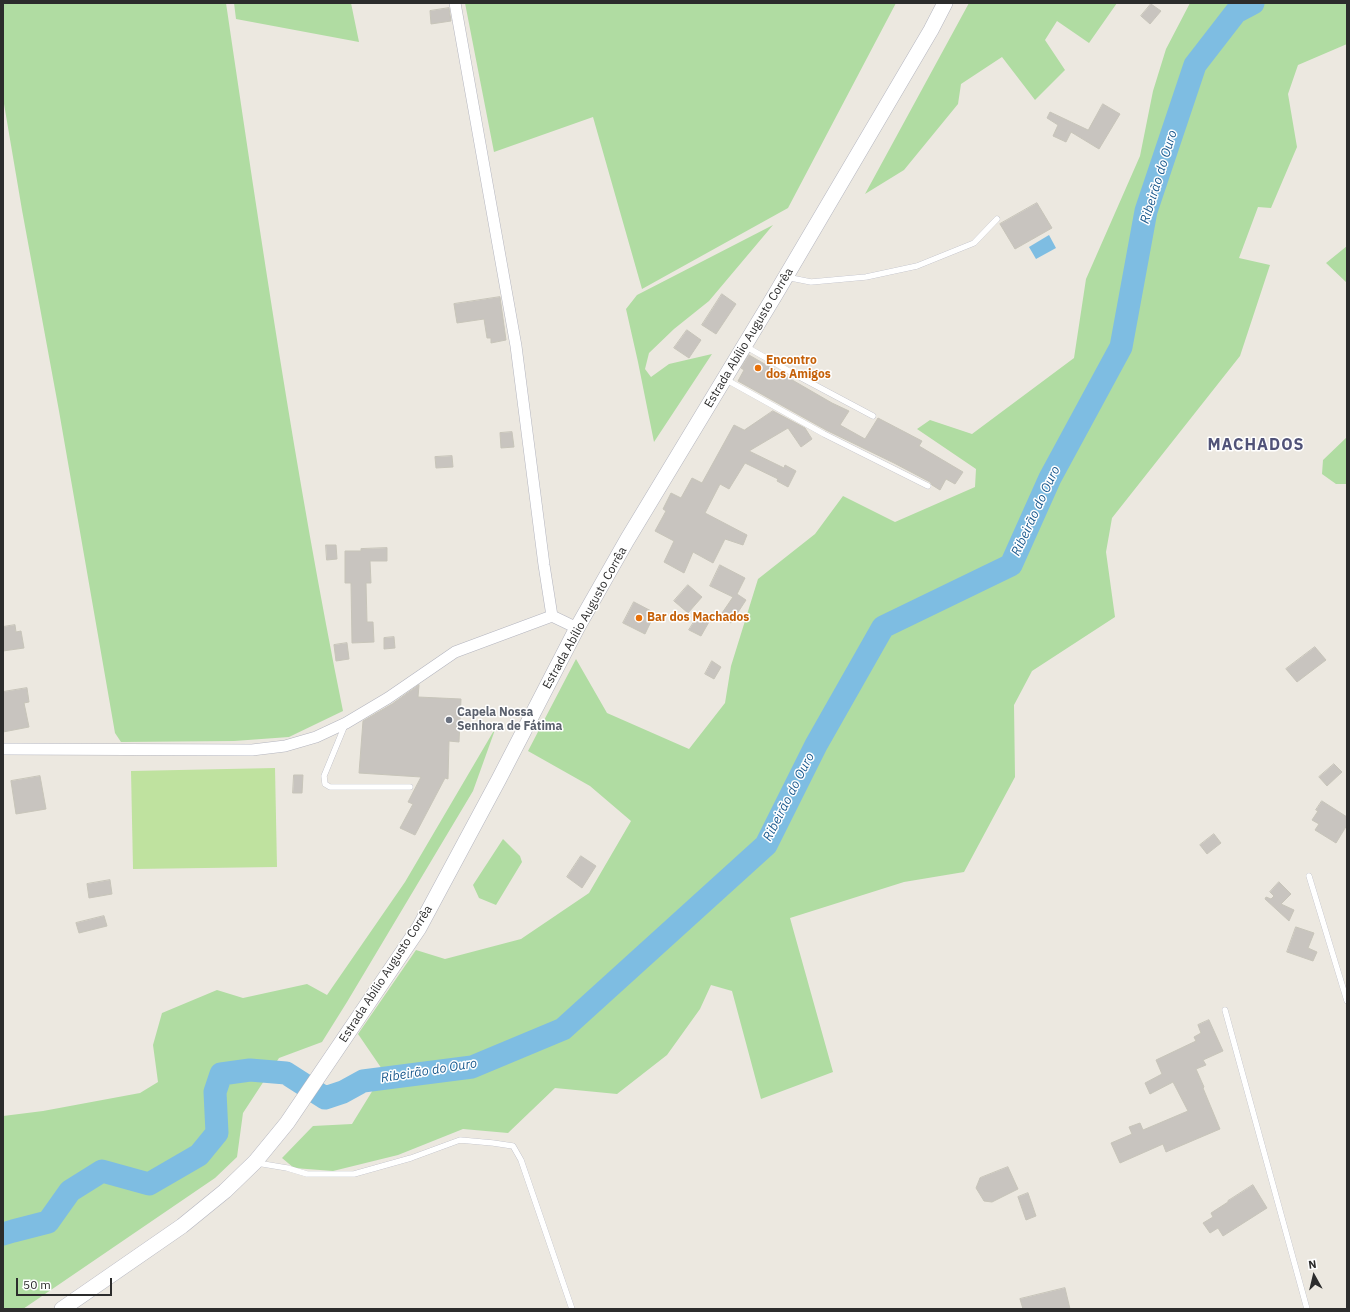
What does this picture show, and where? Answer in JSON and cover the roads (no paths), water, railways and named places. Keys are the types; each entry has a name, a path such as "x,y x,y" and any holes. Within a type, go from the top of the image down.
{"main road":[{"name":"Estrada Abílio Augusto Corrêa","path":"70,1306 182,1226 225,1191 255,1162 287,1123 332,1058 419,928 499,779 577,628 627,540 786,277 945,3"}],"street":[{"path":"455,3 516,346 552,616"},
{"path":"3,749 252,750 285,746 310,739 346,723 388,698 455,652 552,616 577,628"}],"lane":[{"path":"786,277 811,282 866,277 917,266 974,243 997,219"},
{"path":"744,346 873,416"},
{"path":"724,379 824,434 928,486"},
{"path":"346,723 324,776 325,784 330,787 410,787"},
{"path":"1308,876 1347,1001"},
{"path":"1224,1010 1308,1309"},
{"path":"255,1162 287,1168 307,1174 354,1174 411,1158 460,1140 513,1146 521,1160 572,1309"}],"water":[{"path":"1049,235 1056,248 1036,259 1029,247"}],"waterway":[{"name":"Ribeirão do Ouro","path":"3,1234 48,1222 70,1191 102,1171 149,1184 199,1155 217,1133 215,1092 221,1074 250,1070 286,1073 325,1098 343,1092 363,1081 472,1067 563,1029 766,845 816,745 883,627 1011,565 1050,478 1121,347 1146,211 1195,65 1236,12 1253,3"}],"place":[{"name":"Encontro dos Amigos","path":"758,368"},
{"name":"Bar dos Machados","path":"639,618"},
{"name":"Capela Nossa Senhora de Fátima","path":"449,720"}],"district":[{"name":"MACHADOS","path":"1256,445"}]}
